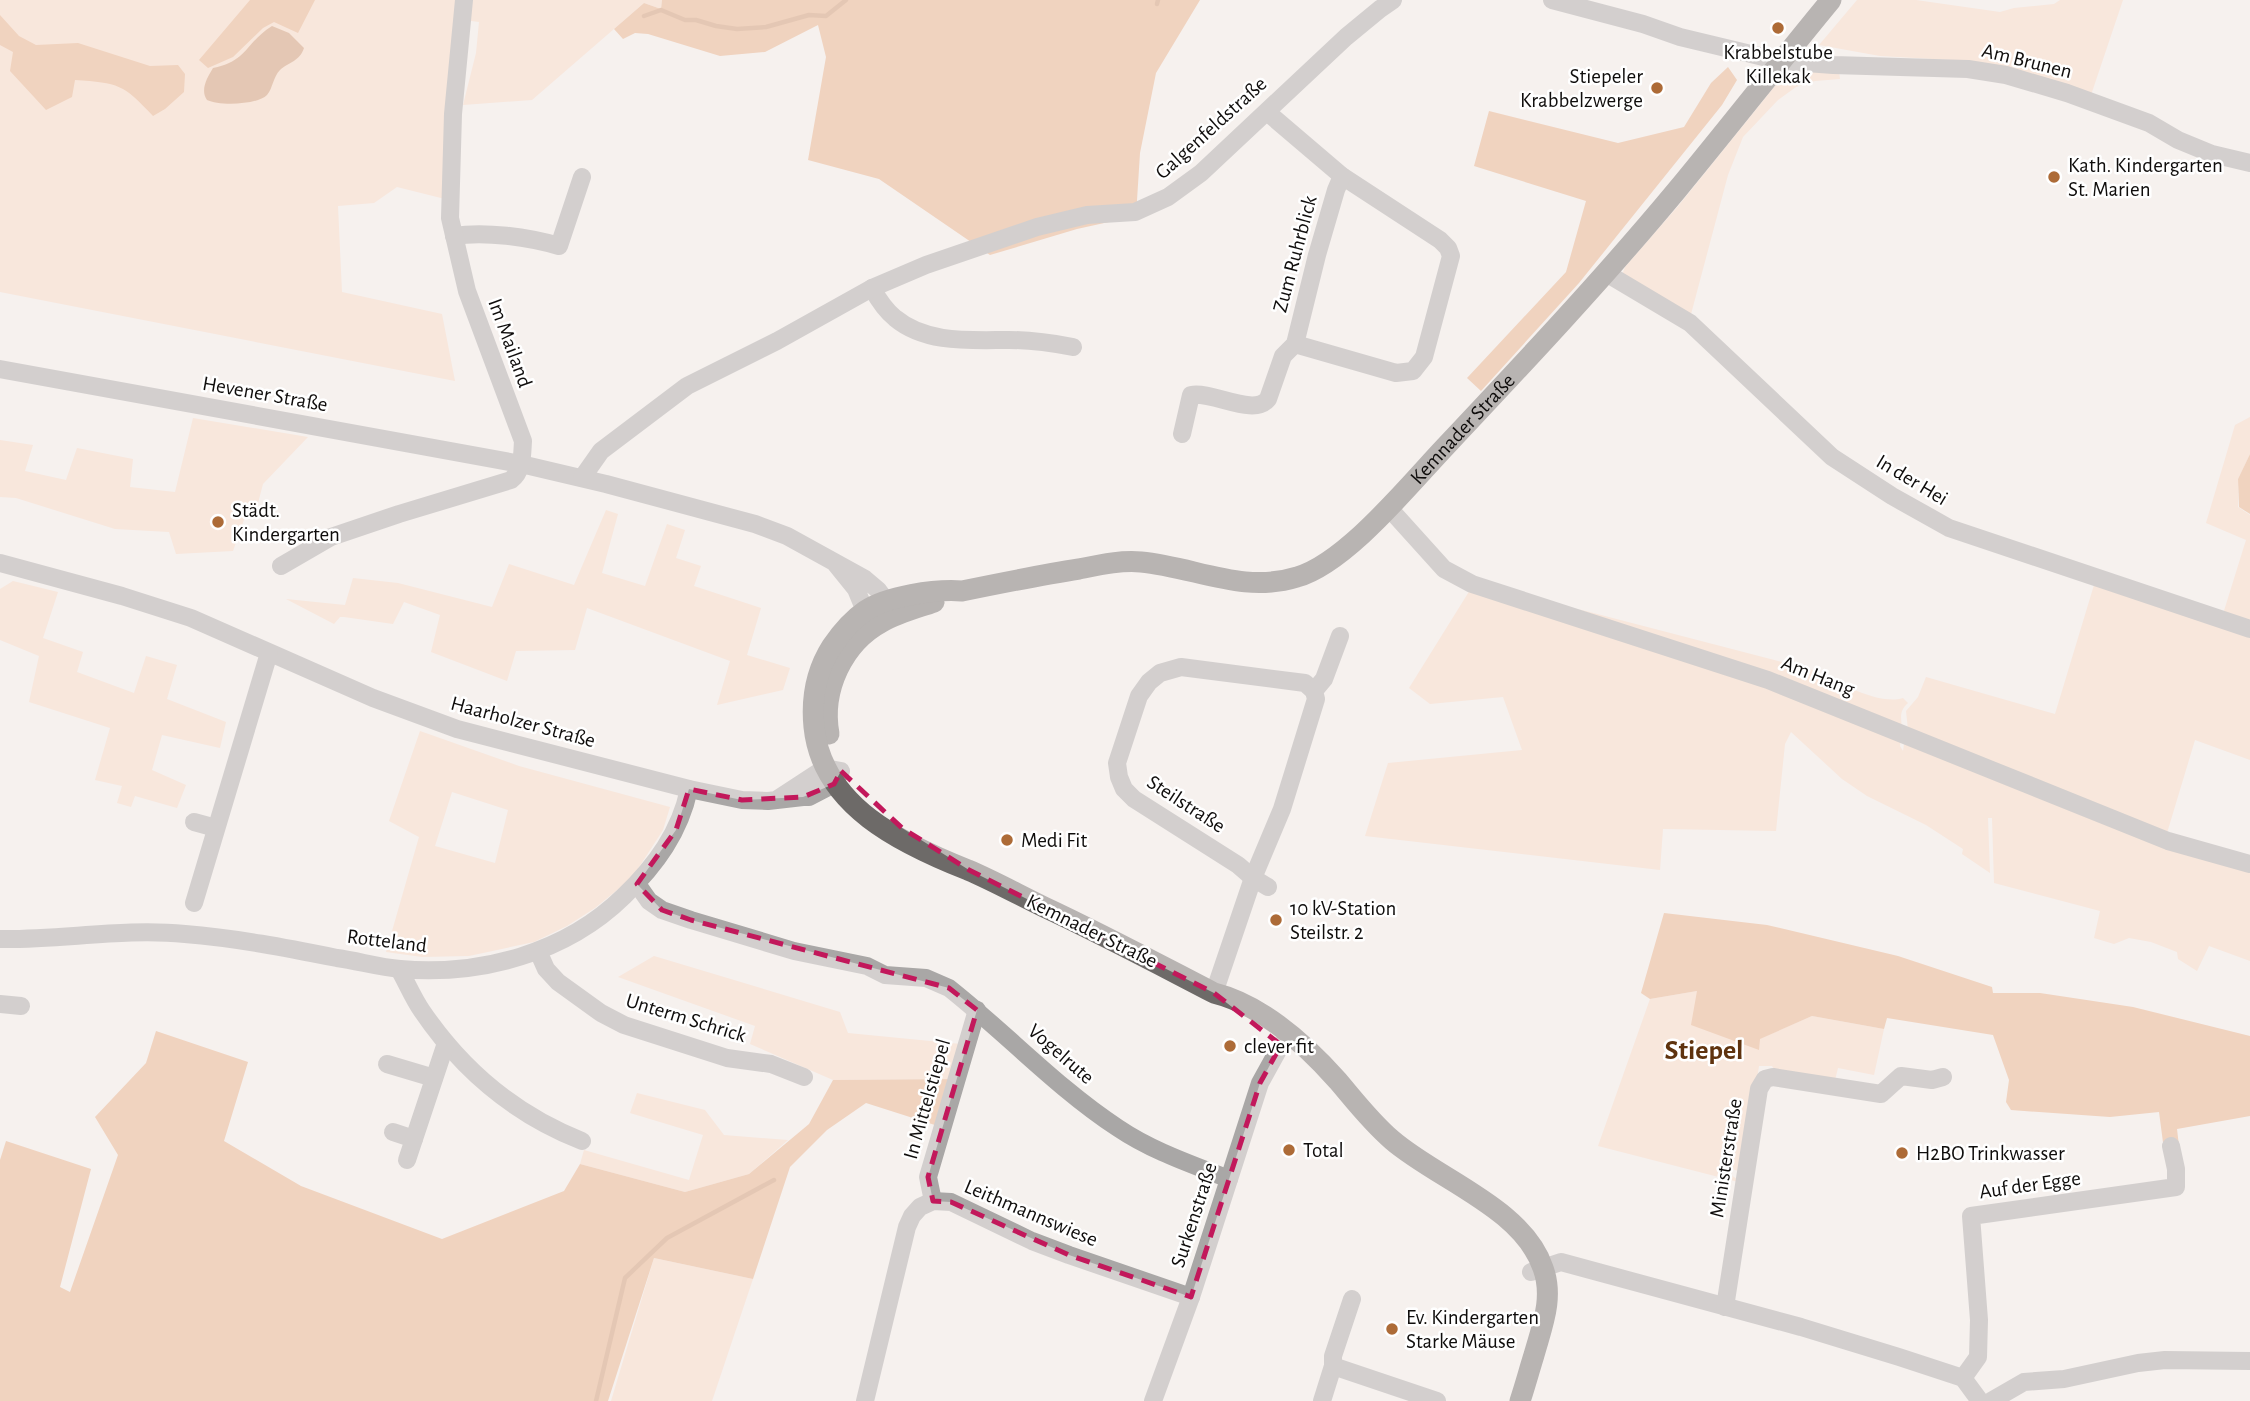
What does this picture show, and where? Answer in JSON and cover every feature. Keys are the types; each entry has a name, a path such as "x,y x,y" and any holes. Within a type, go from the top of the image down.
{"main road":[{"name":"Kemnader Straße","path":"1520,1401 1548,1303 1537,1270 1534,1249 1509,1219 1410,1161 1329,1072 1285,1040 1247,1006 1214,993 969,870 885,816 834,775 831,743 820,708 846,654 868,631 878,611 949,590 962,591 1059,572 1140,562 1252,584 1275,583 1320,568 1388,507 1530,358 1677,190 1831,0"}],"street":[{"name":"Im Mailand","path":"464,0 453,114 450,218 470,302 523,441 521,464"},
{"name":"Galgenfeldstraße","path":"582,478 601,451 687,386 777,341 872,288 926,265 1037,227 1087,215 1135,212 1155,205 1201,173 1346,37 1393,0"},
{"path":"1552,0 1643,23 1680,37 1780,61"},
{"name":"Am Brunen","path":"1780,61 1968,69 2006,75 2054,88 2149,123 2178,140 2212,154 2250,163"},
{"name":"Zum Ruhrblick","path":"1267,112 1342,176 1440,240 1451,256 1424,357 1413,370 1396,373 1294,344"},
{"name":"Zum Ruhrblick","path":"1182,434 1189,400 1195,394 1253,407 1264,404 1272,394 1283,356 1294,344 1332,203 1342,176"},
{"path":"454,236 474,233 559,246 583,177"},
{"name":"In der Hei","path":"1606,273 1690,323 1832,457 1892,496 1949,528 2250,629"},
{"path":"872,288 881,304 895,318 934,336 972,341 1047,342 1073,347"},
{"name":"Hevener Straße","path":"0,369 521,464 755,524 787,536 866,579 878,590 878,611"},
{"path":"281,566 331,537 351,529 511,480 517,475 521,464"},
{"name":"Am Hang","path":"1388,507 1444,569 1472,584 1768,680 2168,841 2250,864"},
{"name":"Haarholzer Straße","path":"0,563 191,618 373,698 457,729 689,789 742,800 776,800 834,775"},
{"path":"1214,993 1260,882 1315,699 1314,691 1324,679 1340,636"},
{"path":"194,903 269,653"},
{"name":"Steilstraße","path":"1260,882 1134,799 1124,789 1117,763 1124,738 1139,696 1149,682 1160,673 1181,667 1306,683 1314,691"},
{"name":"Rotteland","path":"0,939 27,940 104,933 184,934 399,969 475,967 538,951 564,940 592,923 637,884 659,857 676,830 686,806 689,789"},
{"path":"194,822 216,828"},
{"name":"Vogelrute","path":"637,884 649,901 662,910 691,920 794,950 867,966 885,975 926,978 949,988 1073,1095 1118,1128 1157,1150 1229,1179"},
{"name":"Unterm Schrick","path":"538,951 546,969 558,982 601,1013 624,1025 727,1058 771,1064 804,1077"},
{"path":"399,969 421,1009 446,1043 495,1092 558,1132 582,1141"},
{"path":"0,1004 21,1006"},
{"name":"In Mittelstiepel","path":"933,1201 928,1177 977,1010"},
{"name":"Surkenstraße","path":"1153,1401 1191,1297 1260,1083 1285,1040"},
{"path":"407,1160 446,1043"},
{"path":"387,1064 434,1078"},
{"name":"Ministerstraße","path":"1725,1307 1759,1088 1765,1079 1773,1077 1881,1094 1901,1076 1932,1080 1943,1077"},
{"path":"393,1132 414,1139"},
{"name":"Auf der Egge","path":"1963,1378 1978,1357 1979,1347 1972,1216 2176,1187 2176,1168 2171,1146"},
{"name":"Leithmannswiese","path":"870,1399 907,1227 920,1207 933,1201 951,1202 1032,1241 1191,1297"},
{"path":"1537,1270 1561,1262 1801,1327 1963,1378 1980,1401"},
{"path":"1322,1401 1333,1366 1333,1356 1352,1299"},
{"path":"1991,1401 2024,1382 2064,1379 2138,1363 2165,1360 2250,1361"},
{"path":"1333,1366 1437,1401"}],"highlighted area":[{"path":"841,771 902,828 969,870 1214,993 1281,1045 1260,1083 1191,1297 1069,1255 951,1202 933,1201 928,1177 977,1010 949,988 691,920 662,910 637,884 676,830 689,789 742,800 803,797 834,784"}],"shaded area":[{"path":"0,0 662,0 661,9 644,3 532,100 463,105 476,53 479,22 456,19 445,199 397,187 374,203 338,206 342,292 442,314 455,381 0,292"},
{"path":"250,0 315,0 298,33 274,22 263,28 233,57 208,68 199,60"},
{"path":"662,0 1200,0 1156,73 1140,153 1136,216 1077,229 990,255 879,179 808,160 826,57 818,25 765,52 720,56 648,34 635,33 623,39 614,29 644,3 661,9"},
{"path":"1857,0 1916,0 2000,12 2054,4 2060,0 2123,0 2091,95 1969,61 1880,56 1819,45"},
{"path":"0,15 19,36 36,45 78,43 150,66 178,65 185,74 184,92 153,116 127,91 119,87 102,82 75,80 72,97 46,110 10,71 13,52 0,45"},
{"path":"272,26 289,33 304,48 297,59 278,73 267,95 255,101 238,104 207,100 204,88 213,68 233,61"},
{"path":"1728,67 1737,80 1722,105 1579,283 1481,391 1467,378 1566,272 1586,201 1474,166 1489,111 1618,143 1684,127 1711,83"},
{"path":"1794,70 1839,71 1840,79 1815,81 1796,87 1778,100 1743,137 1728,175 1690,318 1622,275 1625,267 1779,81"},
{"path":"2250,417 2250,454 2238,479 2238,507 2250,515 2250,625 2223,614 2246,540 2206,523 2235,425"},
{"path":"193,418 308,437 263,484 258,503 245,517 233,551 176,554 169,532 115,529 16,498 0,497 0,440 33,445 25,471 66,480 77,448 133,459 130,487 175,492"},
{"path":"2250,454 2250,514 2239,507 2238,479"},
{"path":"606,510 618,514 602,573 645,586 667,524 685,530 676,558 701,566 694,586 761,608 747,655 790,668 783,690 717,705 730,661 587,608 575,650 516,651 507,681 431,652 440,615 404,602 393,624 340,617 334,624 286,599 345,605 353,578 398,583 492,607 509,564 574,585"},
{"path":"13,581 58,592 43,638 83,652 77,672 134,693 146,656 177,665 167,699 226,722 220,748 162,735 152,770 186,785 177,808 135,796 131,807 117,803 122,786 95,780 110,728 29,702 39,656 0,640 0,589"},
{"path":"2094,585 2250,635 2250,760 2195,740 2167,833 1908,730 1906,711 1918,697 1926,677 2055,714"},
{"path":"1470,590 1720,668 1901,737 1900,746 1903,751 1904,744 2250,869 2250,961 2209,946 2197,971 2178,959 2177,952 2151,942 2129,938 2114,944 2094,938 2100,911 1994,883 1992,818 1988,818 1990,873 1962,854 1963,849 1926,825 1867,796 1842,779 1791,732 1785,744 1776,831 1663,829 1660,870 1365,836 1388,763 1522,750 1503,697 1430,704 1409,688"},
{"path":"1578,609 1813,670 1870,696 1893,700 1903,698 1908,703 1902,712 1902,728"},
{"path":"420,731 519,766 670,807 663,830 632,878 595,908 534,942 469,956 422,957 386,952 419,837 389,821","holes":["452,792 508,810 495,863 435,846"]},
{"path":"1664,913 1767,925 1898,956 1992,987 1993,993 2040,993 2133,1007 2250,1036 2250,1116 2177,1129 2179,1146 2164,1150 2159,1112 2110,1117 2011,1110 2006,1102 2009,1080 1993,1035 1887,1018 1884,1029 1812,1016 1760,1039 1759,1050 1691,1025 1697,991 1650,999 1641,993"},
{"path":"654,956 840,1012 848,1033 961,1044 954,1079 833,1080 750,1044 755,1026 618,977"},
{"path":"1697,991 1759,1049 1759,1039 1812,1016 1884,1029 1874,1075 1838,1068 1835,1080 1776,1072 1772,1066 1759,1066 1743,1172 1731,1169 1730,1174 1742,1183 1598,1146 1650,999"},
{"path":"156,1031 248,1062 224,1141 301,1186 442,1239 564,1191 580,1164 685,1192 749,1174 809,1124 833,1080 954,1079 938,1126 866,1103 827,1130 790,1167 753,1279 654,1258 608,1401 0,1401 0,1160 6,1141 91,1169 60,1287 70,1292 118,1155 95,1117 146,1063"},
{"path":"637,1093 705,1110 724,1135 788,1140 749,1174 685,1192 580,1164 584,1150 689,1180 703,1135 630,1113"},
{"path":"654,1258 753,1279 712,1401 611,1401"}],"waterway":[{"path":"644,16 661,10 685,20 716,26 737,29 766,27 809,15 826,16 846,0"},
{"path":"1157,4 1158,0"},
{"path":"596,1401 625,1278 667,1238 774,1180"}],"place":[{"name":"Krabbelstube Killekak","path":"1778,28"},
{"name":"Stiepeler Krabbelzwerge","path":"1657,88"},
{"name":"Kath. Kindergarten St. Marien","path":"2054,177"},
{"name":"Städt. Kindergarten","path":"218,522"},
{"name":"Medi Fit","path":"1007,840"},
{"name":"10 kV-Station Steilstr. 2","path":"1276,920"},
{"name":"clever fit","path":"1230,1046"},
{"name":"Total","path":"1289,1150"},
{"name":"H2BO Trinkwasser","path":"1902,1153"},
{"name":"Ev. Kindergarten Starke Mäuse","path":"1392,1329"}],"district":[{"name":"Stiepel","path":"1704,1051"}]}
